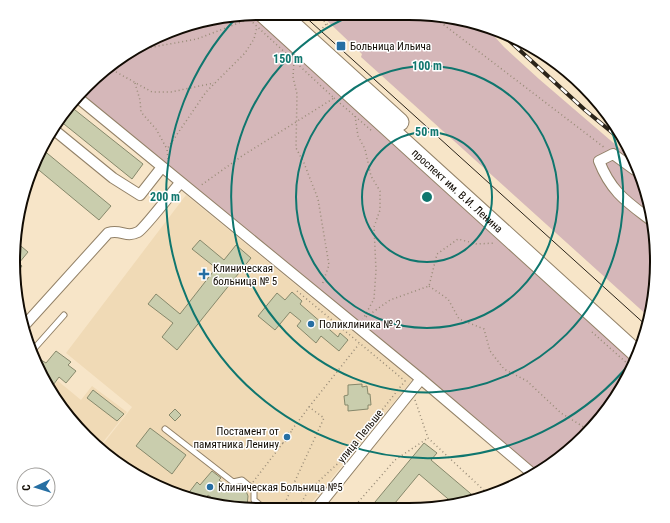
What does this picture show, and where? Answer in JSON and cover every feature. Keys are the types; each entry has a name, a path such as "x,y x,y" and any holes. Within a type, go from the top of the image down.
{"main road":[{"name":"проспект им. В.И. Ленина","path":"256,20 633,350"},
{"name":"проспект им. В.И. Ленина","path":"288,20 637,339"}],"street":[{"path":"81,101 421,380 528,471"},
{"path":"58,132 113,178 140,195 162,167"},
{"path":"631,167 613,154 599,161 606,178 624,200 645,216"},
{"path":"28,322 108,233 116,230 127,235 139,232 180,182"},
{"name":"улица Пельше","path":"321,503 421,380"}],"lane":[{"path":"36,347 64,315"},
{"path":"165,429 233,482 242,480 254,490 254,500 257,503"}],"path":[{"path":"150,48 197,39 255,20"},
{"path":"192,192 242,156 334,98 294,61 256,20"},
{"path":"167,149 206,92 245,53 254,39 256,20"},
{"path":"318,33 327,24 323,20"},
{"path":"440,22 613,154"},
{"path":"294,61 293,76 297,94 296,148 304,163 318,199 329,265 318,295"},
{"path":"113,71 152,92 171,92 215,83"},
{"path":"135,83 140,100 141,112 156,129 167,149 168,159 162,167"},
{"path":"355,116 358,136 365,149 371,176 380,191 380,210 374,227 376,270 374,298 364,318 390,300 429,286"},
{"path":"429,286 437,254 458,239 477,244 495,243"},
{"path":"429,286 448,299 459,319 484,329 490,351 504,369 527,381 561,413 584,427"},
{"path":"298,291 405,381 412,392 428,438 484,491"},
{"path":"250,487 283,443 285,435 291,431 359,343"},
{"path":"301,503 308,492 345,457 405,381"},
{"path":"285,503 324,418 310,407"},
{"path":"283,443 290,439 291,431"},
{"path":"357,503 395,460 428,438"}],"shaded area":[{"path":"261,20 631,356 618,382 590,421 556,453 532,469 84,98 114,70 141,52 169,38 199,28 214,25 230,22"},
{"path":"326,20 408,20 440,22 471,28 494,36 539,79 623,151 632,169 642,199 648,230 650,262 648,293 644,313 361,57 362,54"},
{"name":"Клиническая больница № 5","path":"186,195 412,380 311,503 262,503 230,501 199,495 169,485 141,471 103,444 132,407 66,353"},
{"path":"58,381 81,400 92,386 127,412 102,443 70,409 54,386"}],"building":[{"path":"74,109 143,164 132,179 63,124"},
{"path":"46,153 111,206 99,220 38,169"},
{"path":"200,240 224,260 236,245 251,258 177,350 162,337 173,323 148,304 156,294 180,314 216,268 192,249"},
{"path":"21,246 28,252 20,262"},
{"name":"Поликлиника № 2","path":"292,292 302,301 300,304 338,337 340,333 348,340 339,351 321,336 316,343 297,326 301,321 290,312 275,330 258,316 277,293 285,300"},
{"path":"56,351 71,362 68,365 76,371 66,383 59,377 54,384 41,360 46,363"},
{"path":"362,384 362,387 367,386 368,394 370,394 371,405 368,405 368,409 348,411 348,405 345,405 344,396 348,395 348,385"},
{"path":"93,390 124,414 117,421 87,398"},
{"path":"175,409 181,415 175,421 169,415"},
{"path":"150,428 186,455 172,474 136,446"},
{"path":"424,443 437,453 431,460 472,495 449,499 419,474 395,503 374,503"},
{"name":"Клиническая Больница №5","path":"212,471 221,478 219,480 234,492 240,489 246,491 248,496 247,502 230,501 189,492 197,482 200,485"}],"tram line":[{"path":"309,20 642,322"}],"railway":[{"path":"513,44 585,110 613,133"}],"place":[{"name":"Больница Ильича","path":"341,46"},
{"name":"Клиническая больница № 5","path":"204,274"},
{"name":"Поликлиника № 2","path":"311,324"},
{"name":"Постамент от памятника Ленину","path":"287,437"},
{"name":"Клиническая Больница №5","path":"210,487"}]}
